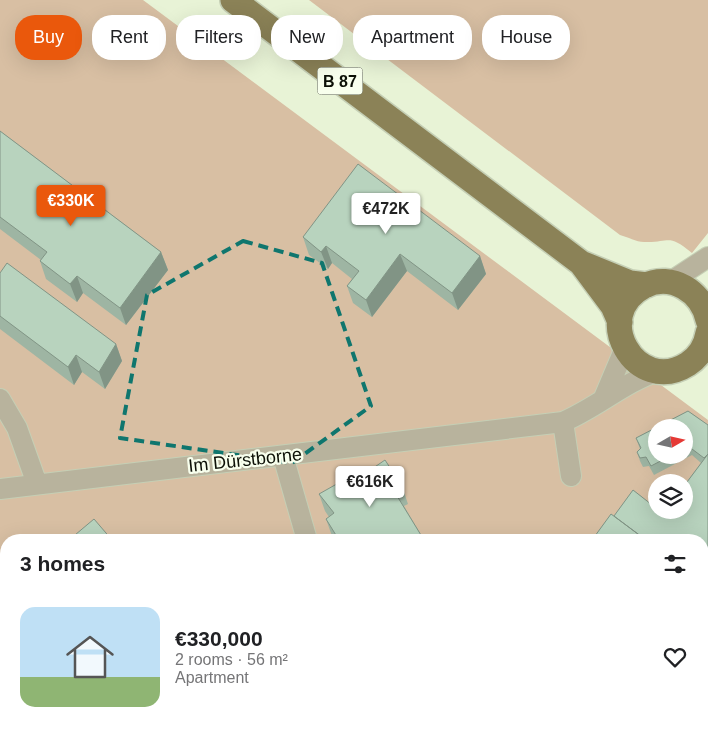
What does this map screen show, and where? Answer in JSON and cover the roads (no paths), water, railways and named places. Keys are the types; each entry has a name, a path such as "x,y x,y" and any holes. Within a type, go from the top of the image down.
{"main road":[{"name":"B 87","path":"233,0 581,263 630,283 686,288 707,306"},
{"name":"B 87","path":"581,263 613,306 620,322 620,335 625,348"},
{"path":"620,322 628,300 658,284"},
{"path":"625,348 643,366 658,371 672,370 684,366 701,351 708,333"},
{"path":"684,366 708,373"}],"street":[{"path":"658,284 708,257"},
{"path":"603,400 625,348"},
{"name":"Im Dürstborne","path":"0,489 563,422 642,376 658,371"},
{"path":"0,399 17,428 37,484"},
{"path":"563,422 571,476"},
{"path":"283,456 305,534"}]}
